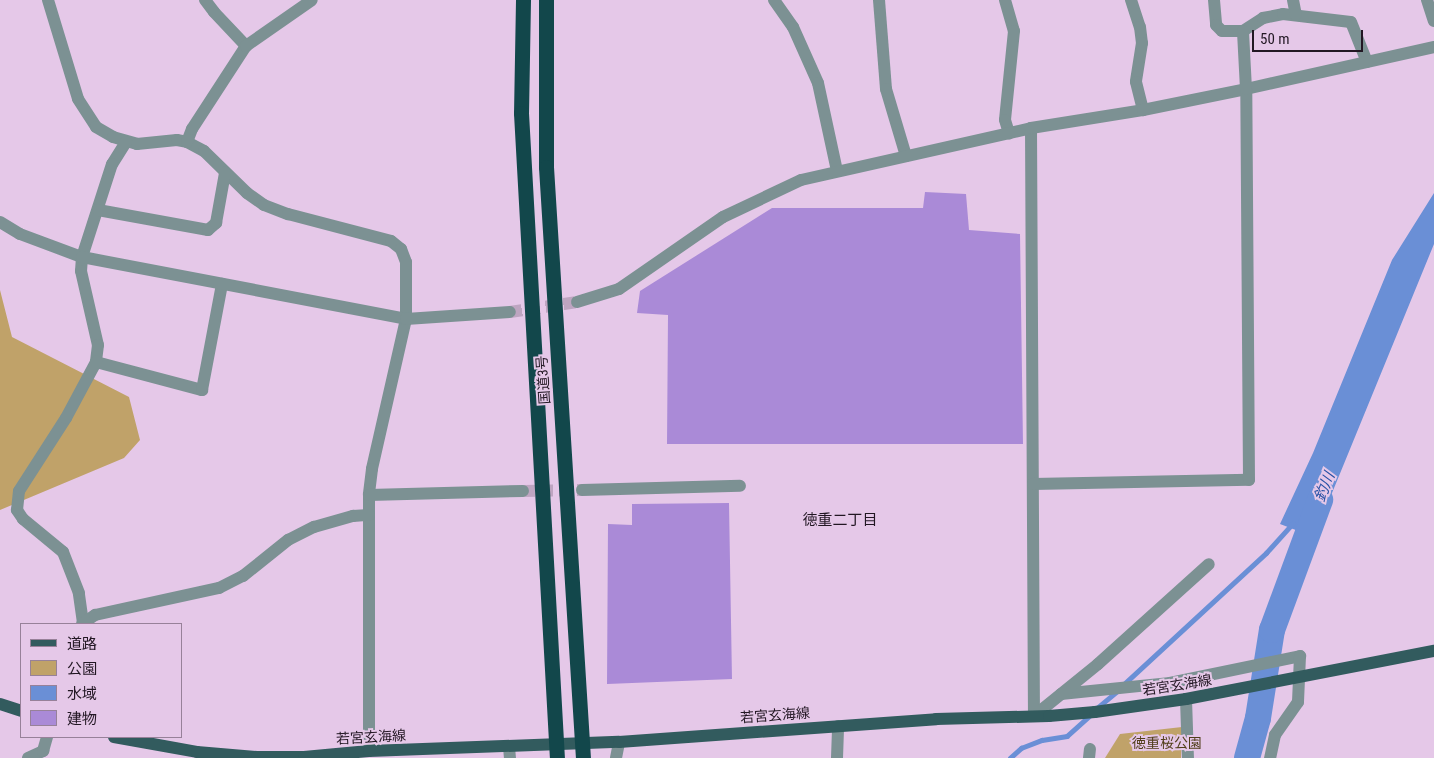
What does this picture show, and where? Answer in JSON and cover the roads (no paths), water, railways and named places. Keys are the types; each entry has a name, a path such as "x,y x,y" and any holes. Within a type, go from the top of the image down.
{"highway":[{"name":"国道3号","path":"523,0 521,113 556,751"},
{"name":"国道3号","path":"546,0 546,167 583,751"}],"main road":[{"name":"若宮玄海線","path":"120,738 197,752 257,757 304,757 369,752 510,753 583,751 619,742 838,726 1049,716 1138,706 1221,693 1434,651"},
{"path":"0,704 20,711"}],"street":[{"path":"48,0 78,99 96,127 113,137 138,144 177,140 187,142 204,151 246,193 264,205 288,214 391,241 401,249 406,262 406,319 372,469 369,495 369,752"},
{"path":"205,0 246,46"},
{"path":"187,142 192,129 246,46 312,0"},
{"path":"774,0 793,27 818,84 837,172"},
{"path":"879,0 886,89 906,156"},
{"path":"1005,0 1014,30 1005,120 1009,133"},
{"path":"1131,0 1140,28 1142,43 1136,82 1143,110"},
{"path":"1214,0 1216,25 1222,31 1243,31 1263,18 1283,14 1351,22 1367,62"},
{"path":"1293,0 1296,16"},
{"path":"1427,0 1434,21"},
{"path":"1033,484 1249,480 1246,89 1243,31"},
{"path":"577,302 619,288 723,217 801,180 1032,128 1143,110 1246,89 1434,46"},
{"path":"1032,128 1034,716"},
{"path":"82,623 79,593 63,552 24,519 17,510 19,491 66,418 96,362 98,346 81,271 82,257 112,164 126,142"},
{"path":"98,210 208,230 216,223 225,173"},
{"path":"0,222 20,234 82,257 212,280 222,284 406,319 510,312"},
{"path":"96,362 202,390 222,284"},
{"path":"582,490 740,486"},
{"path":"369,495 523,492"},
{"path":"83,623 95,615 219,588 243,576 288,540 314,527 353,516 369,515"},
{"path":"1034,716 1209,564"},
{"path":"1061,694 1159,684 1300,656 1294,678 1298,702 1275,735 1270,758"},
{"path":"1186,699 1188,758"},
{"path":"837,758 838,726"},
{"path":"28,758 43,754 47,738"},
{"path":"616,758 619,742"}],"water":[{"path":"1434,193 1434,244 1314,537 1280,524 1313,453 1392,260"}],"waterway":[{"name":"釣川","path":"1247,758 1258,718 1272,630 1320,500"},
{"path":"1123,685 1266,553 1293,523"},
{"path":"1097,708 1116,692"},
{"path":"1010,758 1021,748 1042,740 1067,736 1090,715"}],"tunnel":[{"path":"510,312 577,302"},
{"path":"523,491 582,490"}],"district":[{"name":"徳重二丁目","path":"840,521"}],"park label":[{"name":"徳重桜公園","path":"1167,743"}]}
